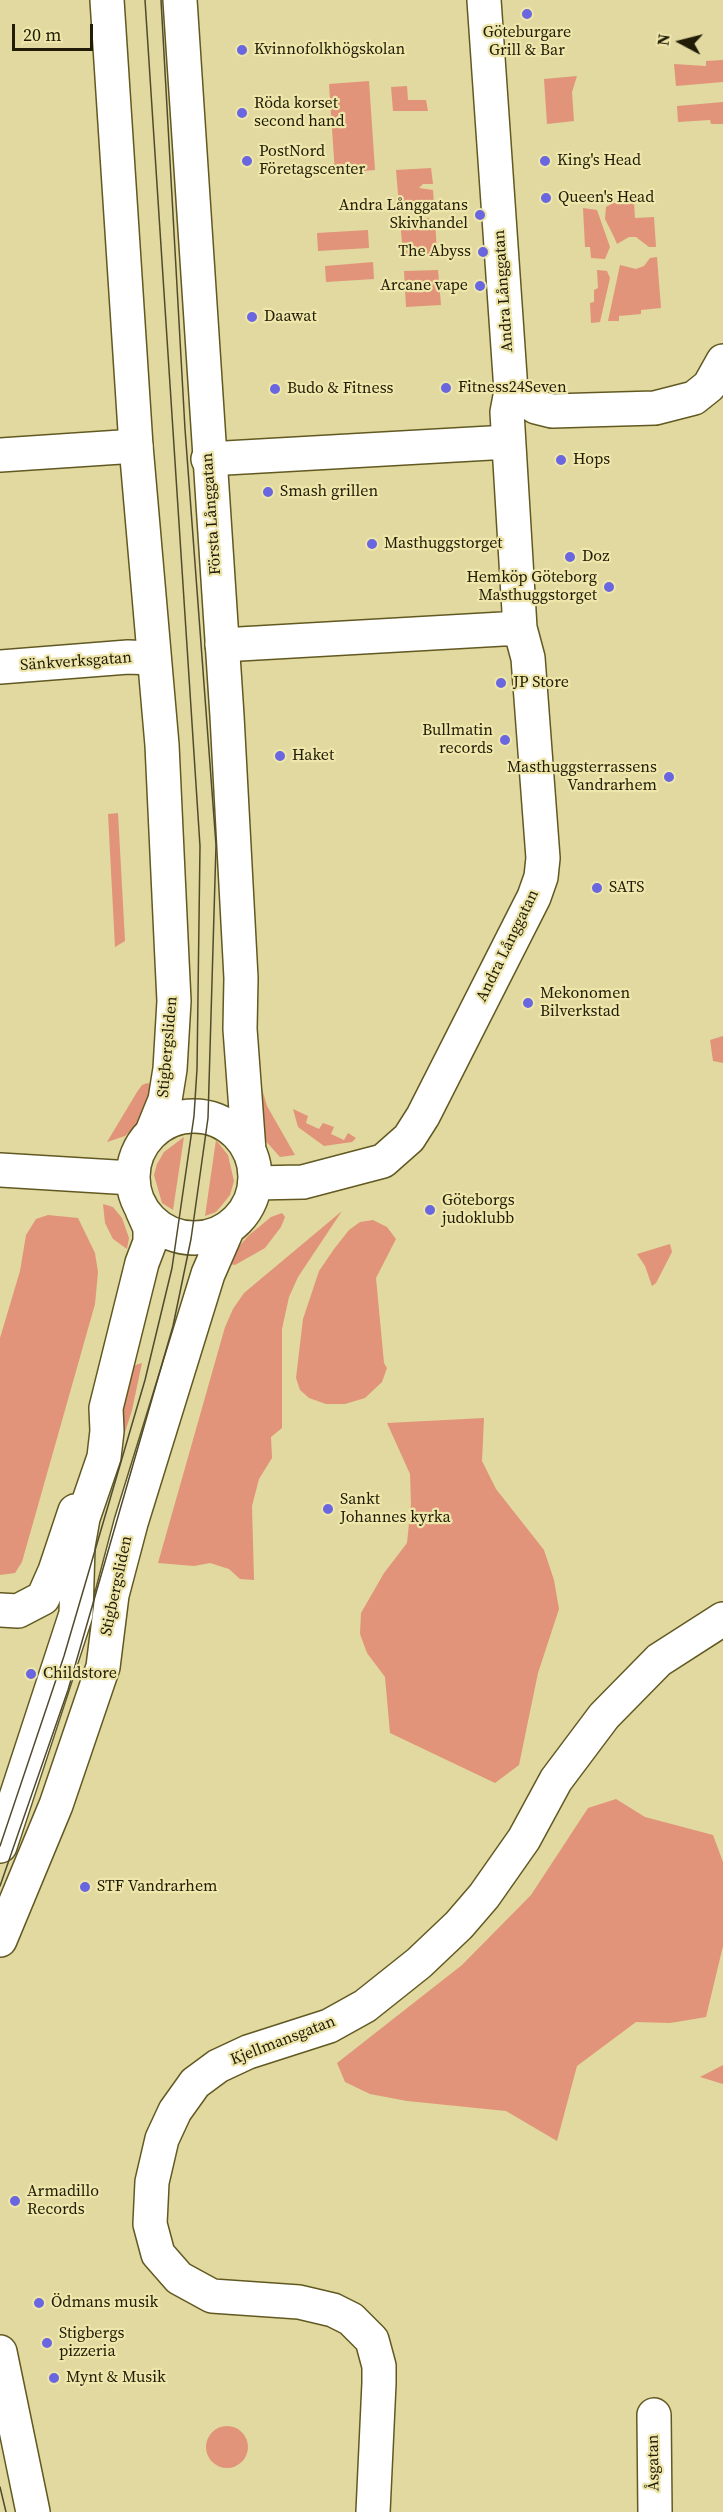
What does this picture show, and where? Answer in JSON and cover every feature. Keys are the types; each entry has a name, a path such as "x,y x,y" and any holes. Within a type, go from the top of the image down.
{"street":[{"path":"107,0 136,446 153,658"},
{"name":"Första Långgatan","path":"180,0 192,158 208,459 222,645 241,978 240,1029"},
{"name":"Andra Långgatan","path":"255,1183 303,1182 383,1161 409,1138 423,1116 534,897 543,858 528,658 520,628 508,442 507,412 511,392 484,0"},
{"path":"511,392 536,407 552,411 655,408 694,398 708,386 723,361"},
{"path":"208,459 508,442"},
{"path":"0,455 136,446"},
{"path":"222,645 520,628"},
{"name":"Sänkverksgatan","path":"0,667 128,657 153,658"},
{"name":"Stigbergsliden","path":"0,1610 18,1611 43,1598 63,1546 106,1408 142,1263 150,1242 150,1228 135,1195 132,1179 134,1161 141,1145 152,1132 165,1100 170,1069 174,1001 162,745 153,658"},
{"name":"Stigbergsliden","path":"142,1210 157,1227 177,1236 191,1239 210,1237 228,1228 247,1208 255,1183 254,1167 249,1151 240,1029"},
{"name":"Stigbergsliden","path":"152,1132 179,1118 208,1118 225,1124 239,1136 249,1151"},
{"path":"0,1170 132,1179"},
{"name":"Stigbergsliden","path":"0,1940 56,1805 103,1667 112,1595 131,1523 208,1274 228,1228"},
{"name":"Stigbergsliden","path":"0,1846 76,1614 78,1546 83,1518 104,1457 107,1431 106,1408"},
{"name":"Kjellmansgatan","path":"373,2512 379,2383 377,2353 372,2340 351,2319 333,2310 299,2302 212,2296 179,2278 158,2254 150,2224 152,2182 162,2139 175,2111 195,2083 218,2066 248,2052 328,2026 365,2006 419,1963 459,1925 484,1896 524,1839 556,1780 604,1716 659,1660 723,1619"},
{"path":"0,2352 33,2512"},
{"name":"Åsgatan","path":"654,2415 655,2512"}],"shaded area":[{"path":"723,60 723,82 676,86 674,64 706,66 706,61"},
{"path":"577,76 572,92 574,121 547,124 544,79"},
{"path":"369,81 375,170 335,173 329,84"},
{"path":"407,86 408,100 426,100 428,111 393,111 391,87"},
{"path":"723,102 723,124 711,124 710,120 678,122 677,106"},
{"path":"431,168 433,184 423,184 419,188 433,190 434,204 399,206 396,170"},
{"path":"634,202 635,218 654,217 656,247 649,247 636,237 629,237 617,244 605,219 606,207 613,203"},
{"path":"583,208 597,210 610,247 605,259 591,258 590,247 585,247"},
{"path":"435,218 437,254 403,255 400,219"},
{"path":"368,230 369,248 318,251 317,233"},
{"path":"657,257 661,308 641,310 641,314 619,316 619,321 608,321 620,265 636,269 644,266 650,258"},
{"path":"373,262 374,279 326,282 325,266"},
{"path":"438,270 441,305 406,307 404,271"},
{"path":"597,270 607,271 610,278 600,322 591,323 590,303 594,302 594,290 598,288"},
{"path":"118,813 125,941 115,947 108,814"},
{"path":"723,1036 723,1063 713,1061 710,1040"},
{"path":"260,1082 267,1106 295,1155 280,1157 263,1138"},
{"path":"147,1083 157,1086 148,1114 125,1136 107,1142 137,1092 142,1085"},
{"path":"293,1109 308,1116 306,1123 319,1129 323,1123 334,1127 331,1134 344,1140 348,1133 356,1138 352,1142 324,1146 298,1127"},
{"path":"184,1137 173,1210 162,1203 154,1175 164,1152"},
{"path":"216,1140 228,1155 234,1181 230,1195 222,1205 216,1212 205,1216"},
{"path":"103,1204 113,1207 122,1218 129,1238 127,1249 113,1239 105,1223"},
{"path":"342,1211 298,1277 289,1297 282,1329 282,1428 271,1437 272,1458 259,1479 252,1506 254,1580 240,1579 229,1569 210,1563 194,1566 158,1563 225,1327 233,1309 244,1293"},
{"path":"282,1213 285,1217 281,1227 265,1248 235,1265 225,1263 248,1236 271,1217"},
{"path":"48,1215 78,1218 95,1253 98,1272 95,1304 22,1562 15,1573 0,1575 0,1338 20,1271 26,1235 36,1219"},
{"path":"373,1220 387,1227 396,1239 376,1278 384,1363 387,1368 382,1382 365,1398 345,1404 326,1404 309,1398 300,1390 296,1378 303,1319 319,1271 334,1249 349,1230 360,1222"},
{"path":"670,1244 672,1252 656,1283 652,1286 645,1266 637,1254"},
{"path":"142,1363 132,1410 87,1553 123,1369"},
{"path":"484,1418 482,1461 496,1489 544,1550 554,1580 559,1609 538,1673 519,1765 495,1783 390,1733 385,1677 367,1653 360,1634 361,1613 384,1573 407,1543 411,1504 410,1474 387,1423"},
{"path":"616,1799 645,1817 713,1835 723,1862 723,1946 706,2017 670,2023 636,2022 577,2066 557,2141 506,2111 407,2101 370,2094 345,2082 337,2063 462,1965 531,1895 588,1808"},
{"path":"723,2065 723,2084 700,2077"},
{"path":"227,2426 242,2432 248,2447 242,2462 227,2468 212,2462 206,2447 212,2432"}],"tram line":[{"path":"0,1846 64,1656 145,1380 172,1268 194,1116 197,1069 200,846 145,0"},
{"path":"0,1886 68,1690 173,1326 191,1239 208,1118 216,845 185,429 161,0"},
{"path":"0,2487 6,2512"}],"place":[{"name":"Göteburgare Grill & Bar","path":"527,14"},
{"name":"Kvinnofolkhögskolan","path":"242,50"},
{"name":"Röda korset second hand","path":"242,113"},
{"name":"PostNord Företagscenter","path":"247,161"},
{"name":"King's Head","path":"545,161"},
{"name":"Queen's Head","path":"546,198"},
{"name":"Andra Långgatans Skivhandel","path":"480,215"},
{"name":"The Abyss","path":"483,252"},
{"name":"Arcane vape","path":"480,286"},
{"name":"Daawat","path":"252,317"},
{"name":"Fitness24Seven","path":"446,388"},
{"name":"Budo & Fitness","path":"275,389"},
{"name":"Hops","path":"561,460"},
{"name":"Smash grillen","path":"268,492"},
{"name":"Masthuggstorget","path":"372,544"},
{"name":"Doz","path":"570,557"},
{"name":"Hemköp Göteborg Masthuggstorget","path":"609,587"},
{"name":"JP Store","path":"501,683"},
{"name":"Bullmatin records","path":"505,740"},
{"name":"Haket","path":"280,756"},
{"name":"Masthuggsterrassens Vandrarhem","path":"669,777"},
{"name":"SATS","path":"597,888"},
{"name":"Mekonomen Bilverkstad","path":"528,1003"},
{"name":"Göteborgs judoklubb","path":"430,1210"},
{"name":"Sankt Johannes kyrka","path":"328,1509"},
{"name":"Childstore","path":"31,1674"},
{"name":"STF Vandrarhem","path":"85,1887"},
{"name":"Armadillo Records","path":"15,2201"},
{"name":"Ödmans musik","path":"39,2303"},
{"name":"Stigbergs pizzeria","path":"47,2343"},
{"name":"Mynt & Musik","path":"54,2378"}]}
